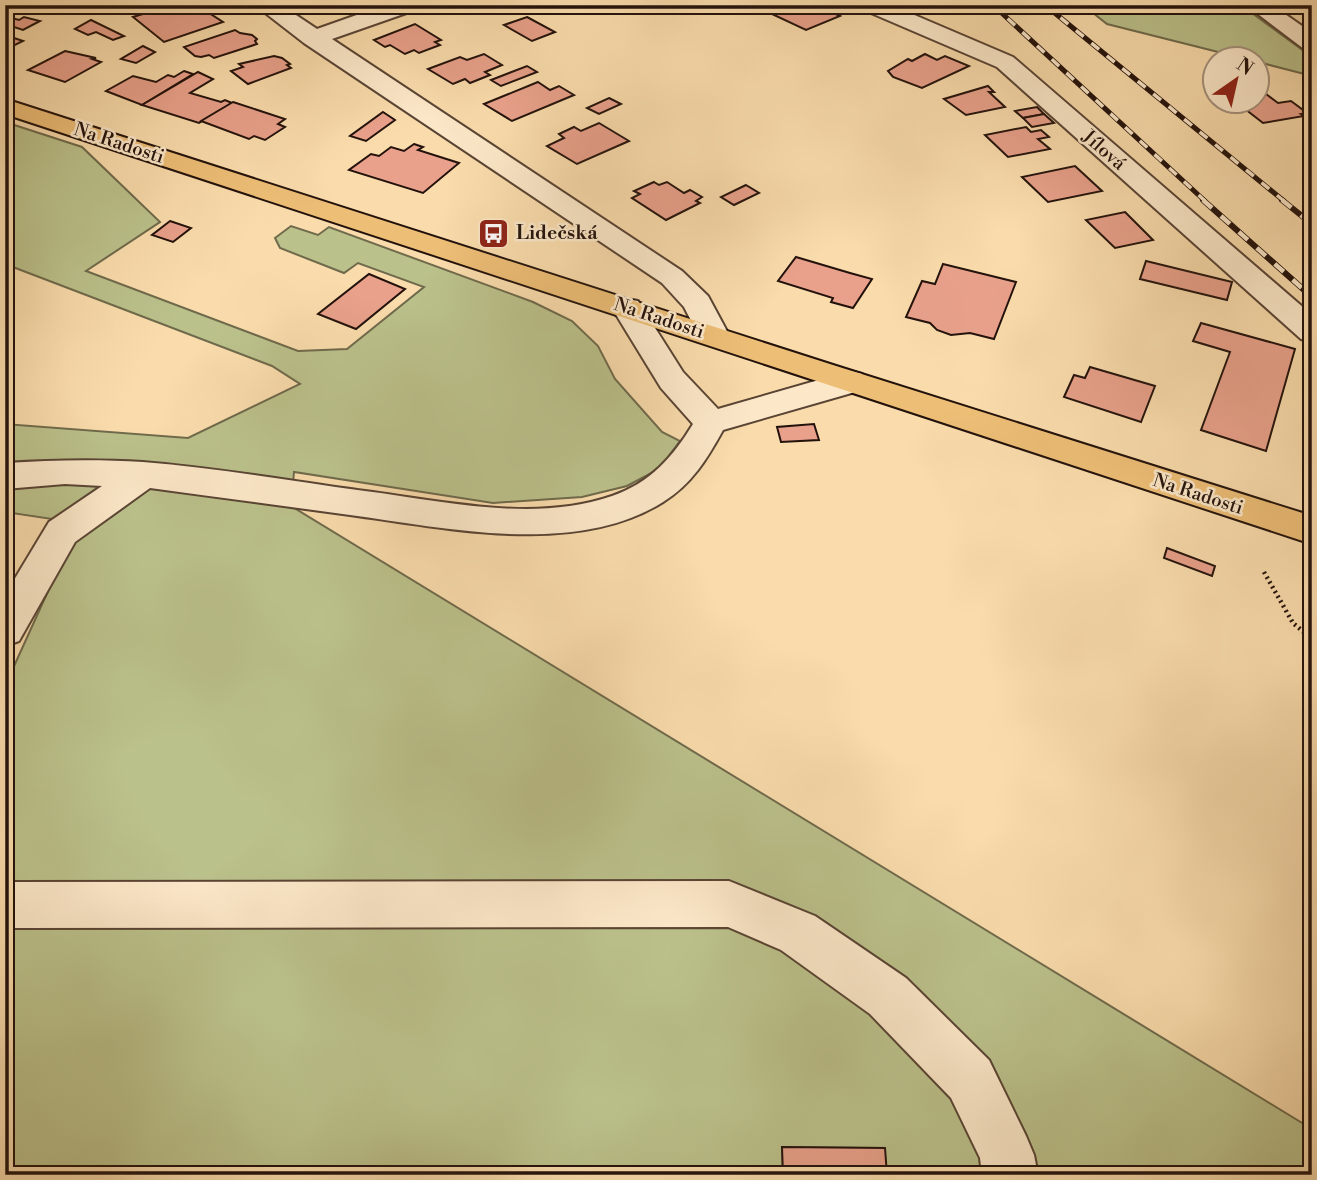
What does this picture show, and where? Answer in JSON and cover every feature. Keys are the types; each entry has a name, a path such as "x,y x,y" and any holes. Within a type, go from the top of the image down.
{"main road":[{"name":"Na Radosti","path":"5,106 1312,530"}],"street":[{"path":"266,5 672,277 697,303 713,335"},
{"path":"312,38 407,5"},
{"name":"Jílová","path":"872,5 1005,62 1312,332"},
{"path":"1257,5 1312,44"},
{"path":"627,308 672,380 711,422"},
{"path":"5,475 65,472 144,475 479,519 536,522 621,508 650,493 687,463 711,422 760,409 802,392 850,382"},
{"path":"5,630 62,532 144,475"},
{"path":"5,905 729,904 798,933 888,996 970,1079 1007,1155 1010,1175"}],"path":[{"path":"1264,572 1293,623 1312,639"}],"green space":[{"path":"1083,5 1241,5 1312,57 1312,76 1272,66 1272,46 1202,48 1107,24"},
{"path":"5,122 82,147 160,222 86,271 298,351 347,349 424,287 358,263 344,273 280,248 275,238 291,226 318,235 329,227 533,302 572,321 598,346 615,379 662,432 680,441 659,469 627,486 582,497 493,503 294,472 291,506 1312,1129 1312,1175 887,1175 884,1148 782,1147 783,1175 5,1175 5,686 79,523 5,512 5,424 188,438 300,384 272,366 5,264"}],"building":[{"path":"172,5 204,5 207,7 203,9 223,22 164,42 133,17"},
{"path":"495,5 535,5 510,14"},
{"path":"795,5 817,5 840,16 806,30 774,15"},
{"path":"527,17 555,32 532,41 504,25"},
{"path":"5,18 40,21 23,30 5,24"},
{"path":"91,20 124,36 113,40 96,32 88,35 75,29"},
{"path":"415,24 441,40 435,42 440,45 419,53 414,50 405,54 374,40"},
{"path":"235,30 252,35 257,39 257,44 214,58 209,55 195,56 184,47"},
{"path":"5,35 23,41 5,50"},
{"path":"143,46 155,52 136,63 121,59"},
{"path":"65,51 96,58 92,59 101,62 65,82 28,70"},
{"path":"484,54 502,65 485,72 490,75 470,83 465,79 453,84 428,69 460,57 467,60"},
{"path":"925,54 937,60 945,56 969,66 922,88 893,77 888,71 908,59 912,61"},
{"path":"274,56 282,58 291,68 248,84 231,71 243,67 239,64"},
{"path":"527,66 537,72 501,86 491,80"},
{"path":"184,71 193,74 142,105 106,91 133,76 156,82 168,75 174,77"},
{"path":"198,72 213,79 190,93 232,103 199,123 142,105"},
{"path":"538,82 550,90 559,86 574,95 512,121 484,104"},
{"path":"988,86 994,92 989,92 1005,107 966,115 944,99"},
{"path":"609,98 621,104 599,114 587,108"},
{"path":"1272,98 1278,103 1291,101 1307,113 1301,114 1304,116 1263,123 1254,116 1272,116"},
{"path":"233,102 285,119 278,124 285,127 265,140 254,136 249,139 201,121"},
{"path":"1037,107 1044,114 1023,118 1015,111"},
{"path":"383,112 395,120 366,141 350,136"},
{"path":"1044,114 1054,123 1032,127 1023,118"},
{"path":"599,123 629,141 577,164 547,146 564,138 559,134 574,127 581,131"},
{"path":"1026,127 1031,132 1041,130 1049,137 1038,139 1050,149 1008,157 985,135"},
{"path":"414,144 423,147 418,150 459,163 423,193 349,170 371,154 379,156 391,147 404,151"},
{"path":"1075,166 1102,191 1048,202 1022,177"},
{"path":"654,182 659,185 667,182 684,193 690,190 702,197 696,201 700,203 666,220 632,198 640,194 634,191"},
{"path":"746,185 759,193 734,205 721,197"},
{"path":"1125,212 1153,240 1115,248 1086,220"},
{"path":"170,221 191,228 173,242 152,235"},
{"path":"796,257 872,279 853,308 831,302 833,298 778,281"},
{"path":"1146,261 1232,282 1227,300 1140,279"},
{"path":"943,264 1016,282 994,339 970,333 951,335 937,330 930,323 906,317 922,281 935,284"},
{"path":"369,274 405,289 356,329 318,314"},
{"path":"1201,323 1295,349 1266,451 1201,430 1230,352 1193,341"},
{"path":"1090,367 1155,386 1141,422 1064,397 1074,375 1085,378"},
{"path":"814,424 819,440 781,442 777,427"},
{"path":"1167,548 1215,566 1212,576 1164,558"},
{"path":"782,1147 885,1148 887,1175 783,1175"}],"railway":[{"path":"993,5 1205,201"},
{"path":"1045,5 1284,201"},
{"path":"1203,200 1312,297"},
{"path":"1282,200 1312,224"}],"place":[{"name":"Lidečská","path":"493,233"}]}
